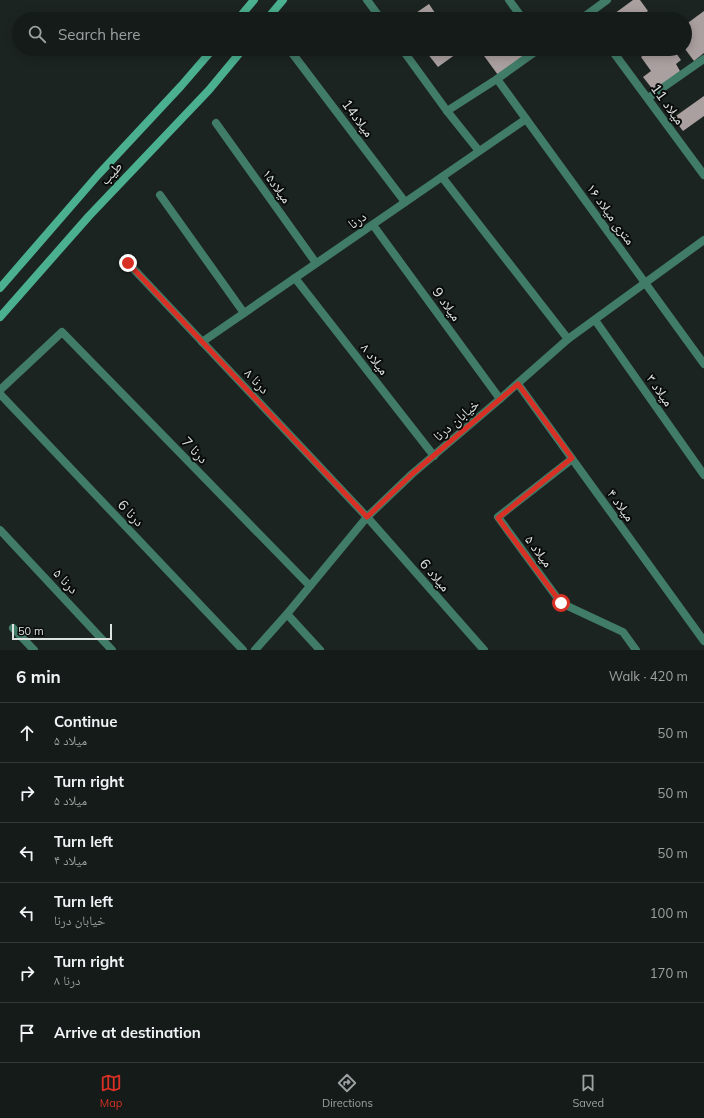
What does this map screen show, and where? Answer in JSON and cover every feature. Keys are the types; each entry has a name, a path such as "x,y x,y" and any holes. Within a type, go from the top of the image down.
{"main road":[{"path":"244,12 254,0"},
{"path":"273,12 283,0"},
{"name":"طیب","path":"0,288 98,175 207,56"},
{"name":"طیب","path":"0,317 89,216 209,90 237,56"}],"street":[{"path":"367,0 376,12"},
{"path":"509,0 518,12"},
{"path":"592,12 607,0"},
{"name":"میلاد14","path":"294,56 405,202"},
{"path":"407,56 479,151"},
{"path":"447,110 497,79 529,56"},
{"name":"میلاد 11","path":"617,56 704,175"},
{"path":"648,98 704,59"},
{"name":"۱۶ متری میلاد","path":"497,79 704,364"},
{"name":"درنا","path":"202,342 526,119"},
{"name":"میلاد۱۵","path":"216,123 316,263"},
{"path":"442,177 568,339"},
{"path":"160,195 244,313"},
{"name":"میلاد 9","path":"373,225 500,399"},
{"name":"خیابان درنا","path":"255,650 287,614 367,517 412,474 518,384 568,339 704,240"},
{"name":"درنا ۸","path":"128,263 367,517"},
{"name":"میلاد ۸","path":"295,278 434,456"},
{"name":"میلاد ۳","path":"595,320 704,475"},
{"name":"درنا 7","path":"0,390 62,332 310,586"},
{"name":"میلاد ۴","path":"518,384 704,641"},
{"name":"درنا 6","path":"0,394 244,650"},
{"name":"میلاد ۵","path":"572,458 498,518 561,603 623,632 636,650"},
{"name":"میلاد 6","path":"367,517 484,650"},
{"name":"درنا ۵","path":"0,530 112,650"},
{"path":"287,614 320,650"},
{"path":"13,628 34,650"}],"building":[{"path":"633,0 640,0 648,11 647,12 617,12"},
{"path":"429,4 434,12 417,12"},
{"path":"704,11 704,53 694,61 690,56 692,56 692,20"},
{"path":"429,56 453,56 438,67"},
{"path":"484,56 525,56 498,75"},
{"path":"678,56 681,60 676,64 680,71 654,91 643,77 651,71 641,57"},
{"path":"704,96 704,116 683,131 673,118"}],"route":[{"path":"128,263 367,517 412,474 518,384 572,458 498,518 561,603"}]}
